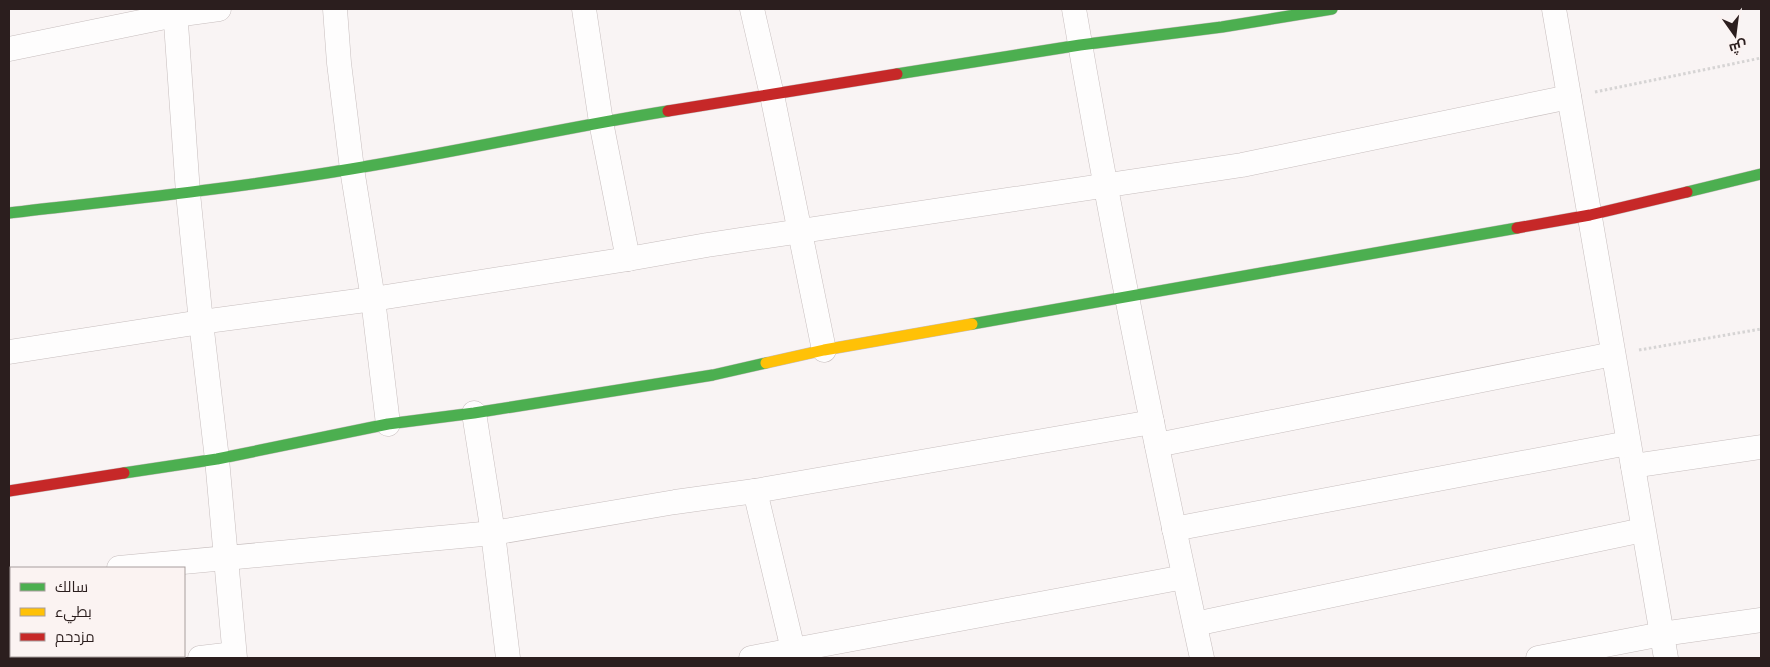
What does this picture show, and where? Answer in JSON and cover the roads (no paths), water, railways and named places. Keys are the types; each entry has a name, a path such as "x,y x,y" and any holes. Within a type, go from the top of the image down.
{"street":[{"path":"9,49 175,12 219,9"},
{"path":"335,9 339,63 352,169 372,299 388,424"},
{"path":"584,9 601,122 628,259"},
{"path":"752,9 772,95 824,350"},
{"path":"1074,9 1127,296 1202,658"},
{"path":"9,213 188,193 352,169 601,122 1080,45 1222,27 1332,9"},
{"path":"1554,9 1666,658"},
{"path":"175,12 188,193 217,459 234,656 200,658"},
{"path":"9,352 201,322 372,299 800,231 1242,165 1569,97"},
{"path":"9,491 217,459 388,424 474,413 712,375 824,350 1590,216 1761,174"},
{"path":"1157,445 1613,354"},
{"path":"474,413 493,533 508,658"},
{"path":"130,567 493,533 675,502 754,491 1152,422"},
{"path":"1174,529 1628,442"},
{"path":"1633,466 1761,447"},
{"path":"754,491 794,654"},
{"path":"1195,624 1643,530"},
{"path":"751,658 794,654 1184,576"},
{"path":"1538,658 1662,634 1761,620"}]}
